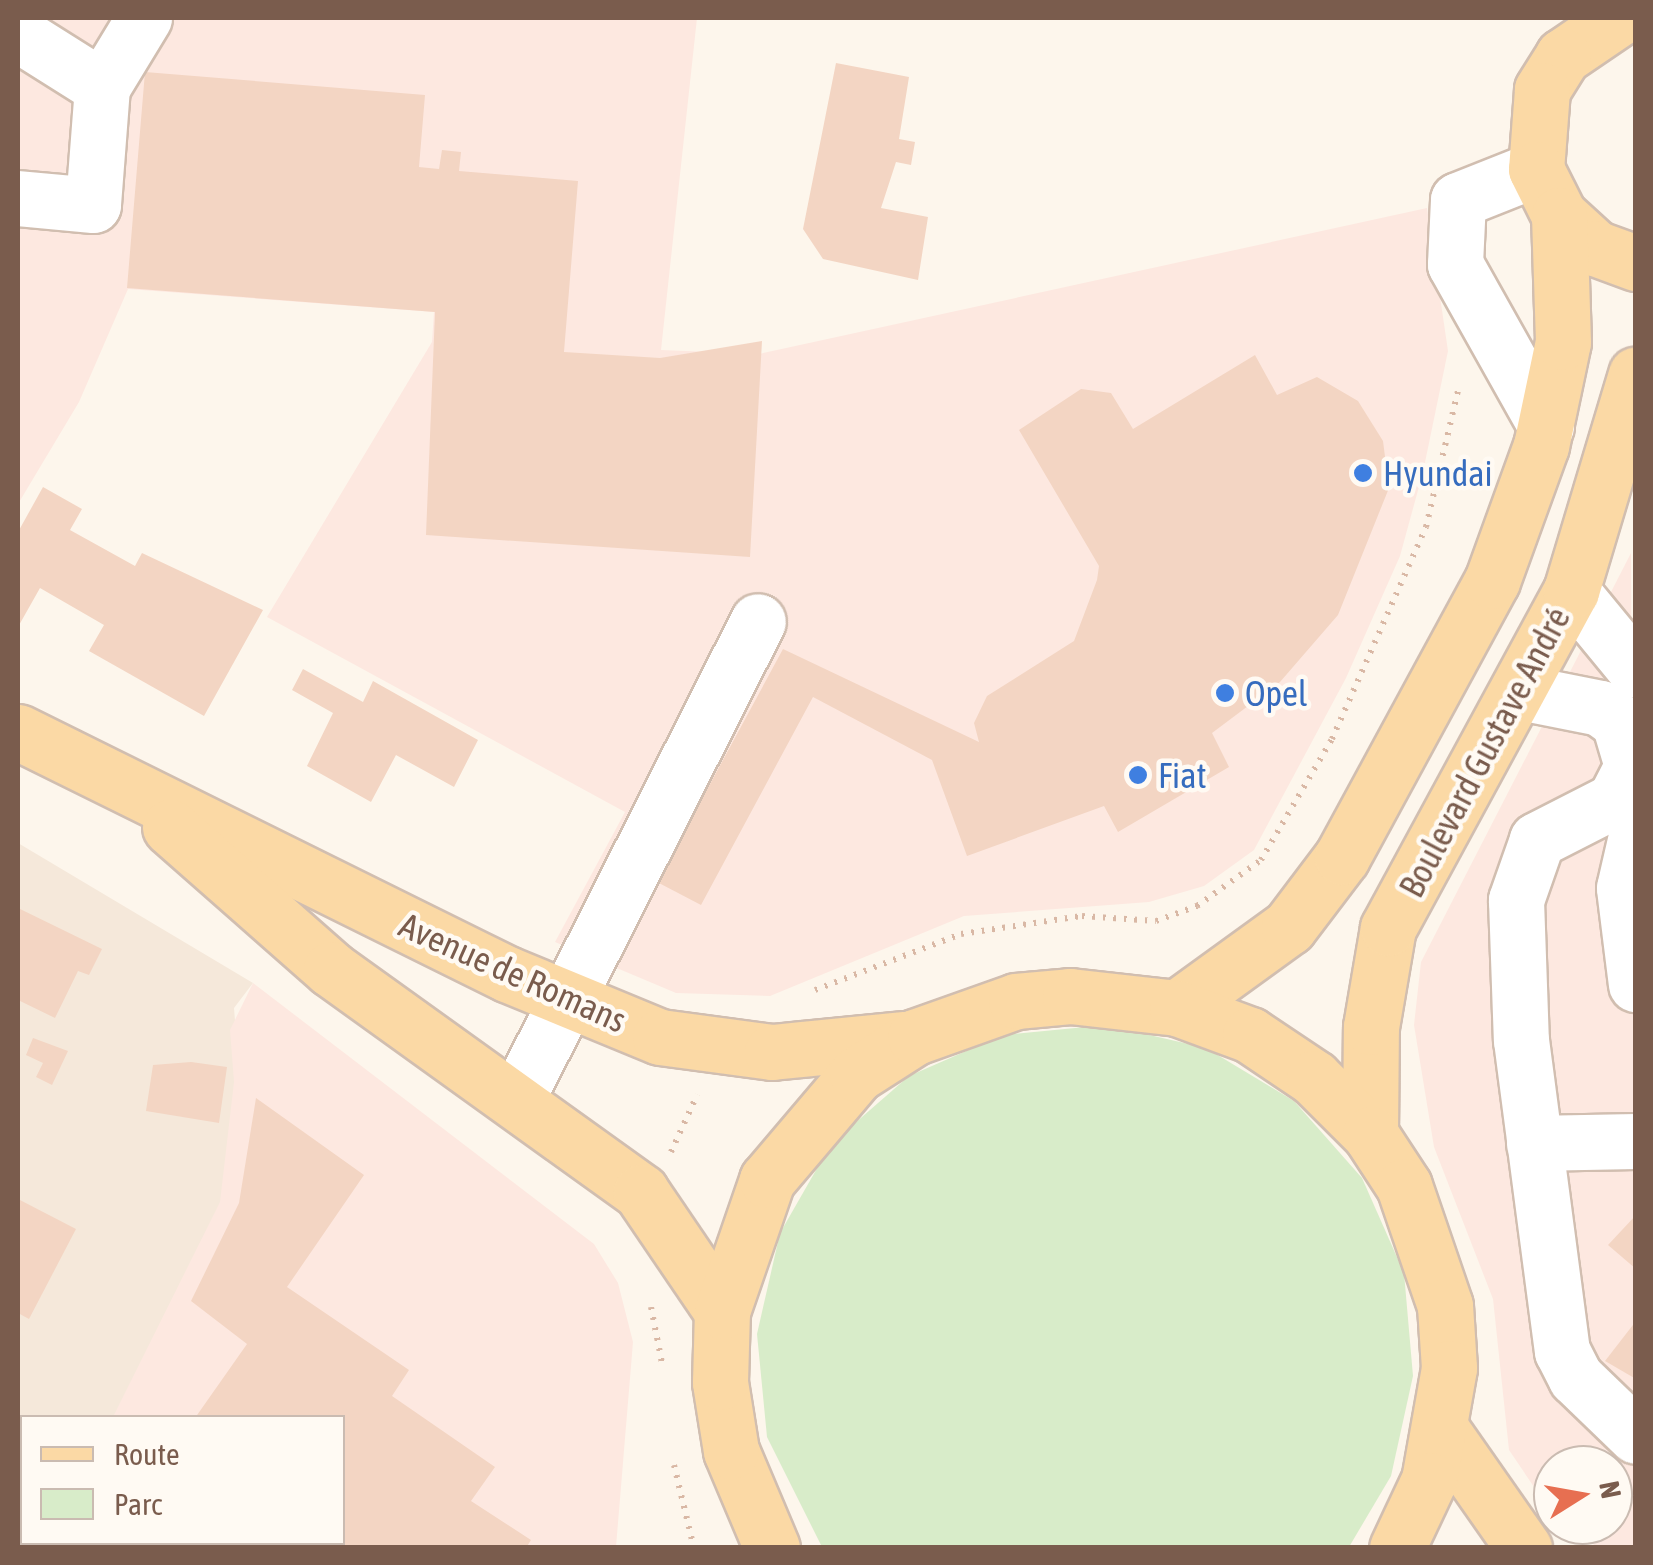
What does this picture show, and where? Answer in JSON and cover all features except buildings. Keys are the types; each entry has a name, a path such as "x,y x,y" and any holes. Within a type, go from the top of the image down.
{"main road":[{"name":"Boulevard Gustave André","path":"1177,1008 1289,927 1342,857 1492,581 1546,426 1563,342 1547,192 1542,90 1562,37 1619,18"},
{"path":"1547,192 1595,248 1636,263"},
{"name":"Boulevard Gustave André","path":"1370,1134 1371,1027 1388,928 1520,692 1570,591 1636,375"},
{"name":"Avenue de Romans","path":"18,732 134,796 567,1002 717,1048 825,1050 915,1037"},
{"name":"Avenue de Romans","path":"134,796 330,968 517,1098 640,1192 722,1311"},
{"path":"772,1548 731,1450 722,1311 738,1244 797,1137 857,1074 915,1037 1016,1001 1124,998 1177,1008 1282,1056 1370,1134 1429,1244 1445,1306 1442,1431 1397,1548"},
{"path":"1442,1431 1524,1548"}],"street":[{"path":"18,198 92,204 102,87 144,18"},
{"path":"18,34 102,87"},
{"path":"1546,426 1473,306 1455,264 1458,200 1547,192"},
{"path":"1570,591 1636,670"},
{"path":"517,1098 758,621"},
{"path":"1520,692 1600,708 1619,722 1632,766 1615,800 1536,840 1518,882 1520,1040 1562,1350 1576,1378 1636,1436"},
{"path":"1636,836 1624,888 1636,984"},
{"path":"1534,1144 1636,1141"}],"path":[{"path":"797,998 960,934 1082,916 1156,922 1197,906 1261,860 1332,739 1426,527 1473,306"},
{"path":"640,1192 666,1165 717,1048"},
{"path":"646,1291 664,1379"},
{"path":"672,1456 694,1548"}],"shaded area":[{"path":"18,18 697,18 661,350 759,354 1427,208 1448,351 1423,472 1400,556 1346,678 1254,850 1204,886 1149,902 964,916 770,996 676,993 555,942 625,812 267,617 432,342 434,312 128,289 79,402 18,504"},
{"path":"1631,553 1635,1547 1594,1545 1633,1545 1633,1445 1533,1445 1533,1485 1509,1450 1493,1299 1434,1147 1414,1025 1421,962"},
{"path":"18,843 253,983 234,1008 241,1097 227,1202 122,1415 20,1415 20,1545 120,1547 18,1548"},
{"path":"253,983 594,1244 618,1283 633,1342 616,1547 345,1545 345,1415 114,1415 220,1202 234,1082 230,1030"}],"green space":[{"path":"1106,1025 1206,1048 1294,1101 1362,1178 1404,1273 1413,1376 1391,1476 1349,1547 822,1547 767,1437 757,1334 780,1233 831,1144 909,1076 1003,1035"}],"place":[{"name":"Hyundai","path":"1363,473"},
{"name":"Opel","path":"1225,693"},
{"name":"Fiat","path":"1138,775"}]}
